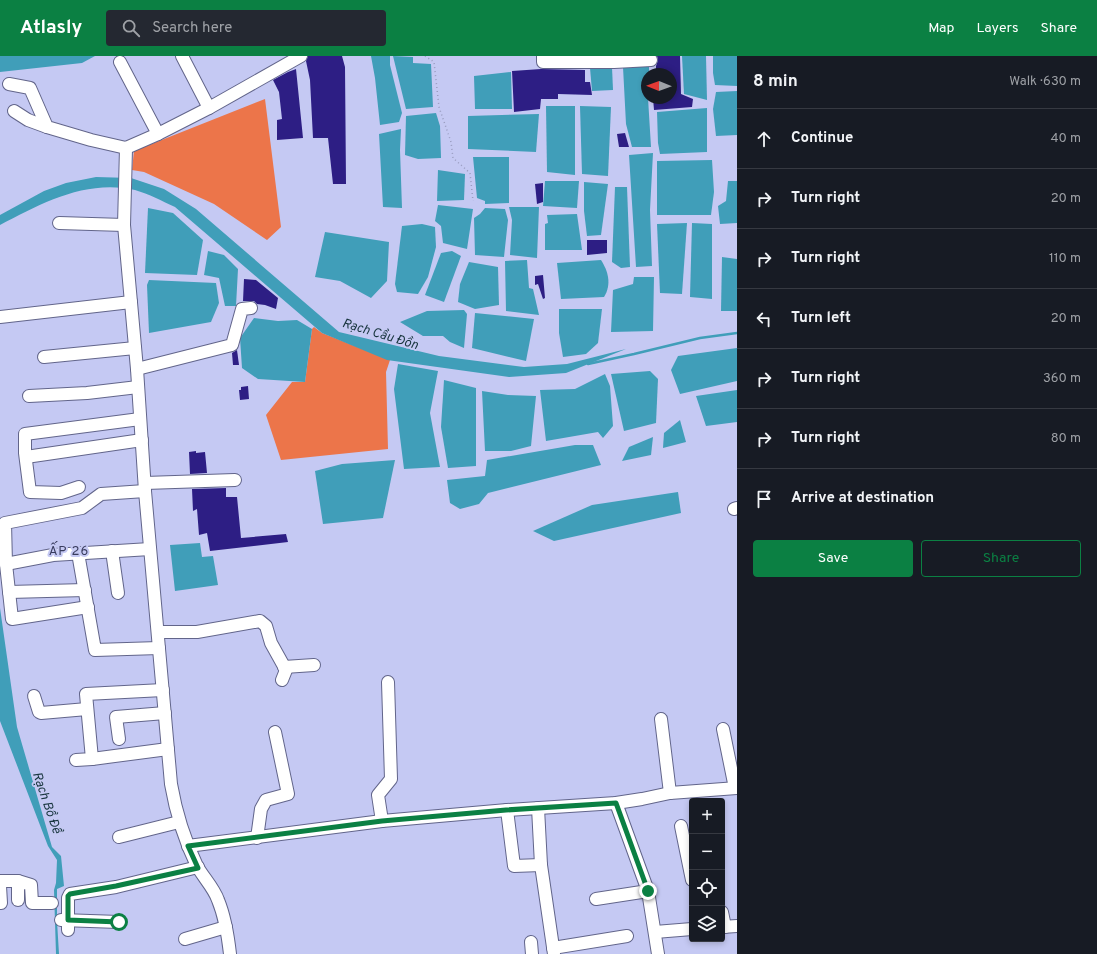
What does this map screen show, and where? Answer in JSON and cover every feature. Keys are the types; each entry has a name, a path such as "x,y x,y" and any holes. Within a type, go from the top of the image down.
{"street":[{"path":"182,56 209,108"},
{"path":"126,154 158,134 209,108 302,56"},
{"path":"543,56 543,62 614,62 651,60"},
{"path":"120,62 158,134"},
{"path":"9,84 30,88 47,126"},
{"path":"14,111 28,120 91,140 126,154"},
{"path":"126,154 124,225 150,549 171,784 179,822 188,846 198,868 218,899 226,927 230,954"},
{"path":"60,223 124,225"},
{"path":"0,317 131,302"},
{"path":"136,368 232,345 242,309 251,308"},
{"path":"44,357 135,348"},
{"path":"29,396 87,393 138,388"},
{"path":"79,488 61,493 30,492 25,434 140,419"},
{"path":"26,457 142,440"},
{"path":"88,608 12,619 6,564 4,523 82,508 101,494 145,487 235,480"},
{"path":"6,564 53,555 150,549"},
{"path":"112,551 118,593"},
{"path":"78,553 95,650 159,648"},
{"path":"9,592 84,590"},
{"path":"158,632 197,632 260,621 266,626 271,643 286,670 282,680"},
{"path":"284,666 314,665"},
{"path":"382,821 378,795 391,778 388,682"},
{"path":"92,759 86,694 163,690"},
{"path":"34,696 39,712 41,713 87,709"},
{"path":"119,739 116,717 165,713"},
{"path":"661,718 670,793"},
{"path":"188,846 382,821 506,810 616,803 670,793 736,788 723,729"},
{"path":"257,838 261,808 266,800 288,794 275,732"},
{"path":"76,760 168,749"},
{"path":"616,803 648,891 658,954"},
{"path":"538,808 541,865 554,951 627,936"},
{"path":"506,810 514,866 541,865"},
{"path":"119,837 179,822"},
{"path":"681,826 690,870"},
{"path":"119,922 66,923 68,898 70,894 116,886 198,868"},
{"path":"0,881 18,881 31,885 32,903 52,902"},
{"path":"18,881 18,900"},
{"path":"0,886 1,903"},
{"path":"596,899 648,891"},
{"path":"725,927 737,926"},
{"path":"185,939 226,927"},
{"path":"655,932 689,929"},
{"path":"531,942 532,954"}],"path":[{"path":"425,56 434,62 438,107 451,142 453,158 470,173 473,201"}],"shaded area":[{"path":"265,99 281,227 267,240 214,204 144,172 132,170 134,151"},
{"path":"314,327 322,333 390,360 386,372 388,449 281,460 266,415 292,382 305,382 312,329"}],"water":[{"path":"0,56 95,56 82,63 0,72"},
{"path":"371,56 390,56 390,65 402,113 399,122 380,125"},
{"path":"393,56 413,57 413,63 431,64 433,107 406,109"},
{"path":"682,56 706,56 707,100 684,94"},
{"path":"713,56 737,56 737,86 715,85"},
{"path":"649,66 649,68 641,68 641,104 648,104 651,147 632,147 626,124 623,67"},
{"path":"612,67 613,90 592,91 590,68"},
{"path":"511,72 512,109 475,109 474,76"},
{"path":"737,91 737,135 716,136 713,109 716,92"},
{"path":"546,106 575,106 575,175 547,172"},
{"path":"580,106 611,107 608,176 582,174"},
{"path":"707,108 707,152 660,154 658,143 657,112"},
{"path":"436,113 440,126 441,158 418,159 405,155 406,116"},
{"path":"539,114 536,152 468,149 468,116"},
{"path":"401,129 400,150 402,208 383,207 379,134"},
{"path":"653,153 650,210 652,266 636,267 629,155"},
{"path":"473,157 509,157 509,203 485,204 485,201 477,198"},
{"path":"712,160 714,192 711,215 657,215 657,161"},
{"path":"438,170 465,174 464,200 437,201"},
{"path":"96,177 131,178 164,189 196,209 339,332 439,356 524,367 567,364 626,349 566,373 509,377 387,360 322,333 175,207 135,190 117,187 82,190 48,201 0,225 0,215 44,191 66,183"},
{"path":"545,181 579,181 577,208 543,206"},
{"path":"728,181 737,181 737,223 720,224 718,206 726,201"},
{"path":"584,182 608,184 601,235 587,236 584,211"},
{"path":"615,187 627,187 630,267 621,268 612,262"},
{"path":"438,205 473,209 467,249 443,243 441,226 435,221"},
{"path":"509,207 539,207 537,258 510,255 512,220"},
{"path":"148,208 173,213 203,240 197,275 145,273"},
{"path":"485,208 505,209 508,220 504,257 475,255 474,218"},
{"path":"577,214 582,250 545,250 545,224 548,223 547,215"},
{"path":"687,223 682,294 660,293 657,224"},
{"path":"692,223 712,224 712,299 690,297"},
{"path":"422,224 435,227 436,247 428,277 418,294 397,292 395,284 402,226"},
{"path":"325,232 389,242 387,281 371,298 340,281 315,277"},
{"path":"208,251 224,255 238,269 236,306 225,306 219,278 204,275"},
{"path":"452,251 461,256 444,302 425,295 441,253"},
{"path":"722,257 737,259 737,311 721,311"},
{"path":"527,260 529,288 533,289 539,315 506,311 505,261"},
{"path":"601,260 606,269 608,278 608,287 604,297 561,299 557,263"},
{"path":"469,262 498,267 499,305 475,309 458,302 460,284"},
{"path":"634,277 654,277 653,331 611,332 613,290 633,284"},
{"path":"149,280 216,283 219,303 211,322 149,333 147,285"},
{"path":"559,309 602,309 598,343 586,354 563,357 559,333"},
{"path":"464,310 467,314 464,348 450,342 443,336 423,336 400,322 427,311"},
{"path":"475,313 534,319 526,361 472,348"},
{"path":"254,318 278,321 297,320 312,329 305,382 258,379 242,368 240,338"},
{"path":"737,348 737,381 680,394 671,370 678,356"},
{"path":"398,364 438,371 430,413 440,467 404,469 394,389"},
{"path":"650,371 658,379 656,423 624,431 611,374"},
{"path":"605,374 610,386 613,426 603,438 598,432 546,441 540,390 575,389"},
{"path":"444,380 476,388 476,466 448,468 441,427"},
{"path":"737,390 737,422 706,426 696,396"},
{"path":"482,391 508,395 536,396 531,446 511,451 485,451"},
{"path":"680,420 686,442 663,448 664,433"},
{"path":"653,437 651,455 622,461 629,447"},
{"path":"575,445 593,445 601,465 488,493 479,504 460,509 450,503 447,480 485,476 487,460"},
{"path":"395,460 383,518 323,524 315,471 342,464"},
{"path":"678,492 681,513 554,541 533,531 592,505"},
{"path":"200,543 202,557 213,556 218,585 175,591 170,545"},
{"path":"0,608 17,727 52,847 61,856 64,886 57,889 59,954 56,954 54,890 56,883 57,860 48,846 0,721"}],"building":[{"path":"308,56 342,56 345,67 346,184 333,184 328,138 313,138 310,80 306,61"},
{"path":"657,56 680,56 681,94 693,99 692,107 654,110 654,104 677,104 677,68 656,68 658,60"},
{"path":"296,69 303,138 277,140 277,120 282,119 279,92 273,80"},
{"path":"541,69 585,70 585,82 590,82 592,95 558,94 558,99 541,99 540,109 514,112 512,71"},
{"path":"625,133 629,147 619,147 617,134"},
{"path":"543,183 543,202 537,204 535,184"},
{"path":"587,240 607,240 607,253 587,255"},
{"path":"543,275 545,298 543,299 538,284 535,285 535,276"},
{"path":"244,279 256,280 278,298 276,309 257,304 254,301 243,301"},
{"path":"237,350 239,365 233,365 232,353"},
{"path":"248,386 249,399 240,400 239,390 241,390 241,387"},
{"path":"196,451 196,453 205,452 207,473 190,474 189,452"},
{"path":"226,488 226,497 237,497 241,538 286,534 288,542 210,551 207,533 199,535 197,509 193,511 192,489"}],"waterway":[{"name":"Rạch Cầu Đồn","path":"588,364 700,338 737,333"}],"district":[{"name":"ẤP 26","path":"69,552"}],"route":[{"path":"119,922 68,920 68,896 70,894 116,886 198,868 188,846 382,821 506,810 616,803 648,891"}],"water label":[{"name":"Rạch Bồ Đề","path":"46,803"}]}
